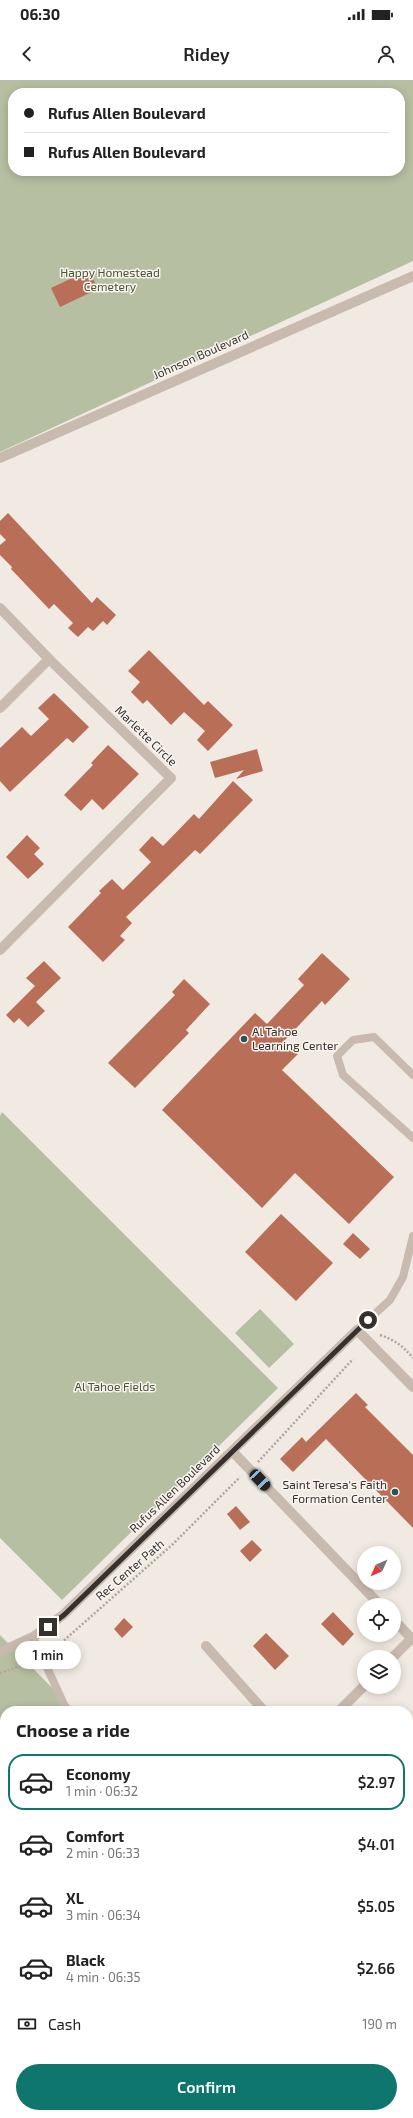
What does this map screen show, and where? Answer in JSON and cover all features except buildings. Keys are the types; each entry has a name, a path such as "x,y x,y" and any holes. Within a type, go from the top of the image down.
{"street":[{"name":"Johnson Boulevard","path":"0,458 413,276"},
{"name":"Marlette Circle","path":"0,608 49,659 171,778 0,950"},
{"path":"0,708 49,659"},
{"path":"357,1330 413,1387"},
{"name":"Rufus Allen Boulevard","path":"0,1652 33,1637 64,1615 357,1330"},
{"path":"233,1452 373,1598"},
{"path":"400,1650 412,1639 401,1627"},
{"path":"206,1646 260,1706"},
{"path":"344,1706 357,1693"}],"lane":[{"path":"413,1075 374,1037 353,1040 337,1056 343,1075 413,1138"},
{"path":"357,1330 390,1300 403,1276 413,1236"},
{"path":"33,1637 65,1706"}],"path":[{"path":"357,1330 393,1339 404,1346 413,1358"},
{"path":"258,1462 353,1359"},
{"name":"Rec Center Path","path":"0,1672 43,1659 173,1544 241,1476"}],"green space":[{"name":"Happy Homestead Cemetery","path":"0,80 413,80 413,261 0,452"},
{"name":"Al Tahoe Fields","path":"2,1112 278,1388 62,1600 0,1538 0,1116"},
{"path":"260,1309 294,1344 269,1368 235,1333"},
{"path":"0,1635 70,1706 0,1706"}],"place":[{"name":"Al Tahoe Learning Center","path":"244,1039"},
{"name":"Saint Teresa's Faith Formation Center","path":"395,1492"}],"route":[{"path":"48,1627 64,1615 368,1320"}]}
